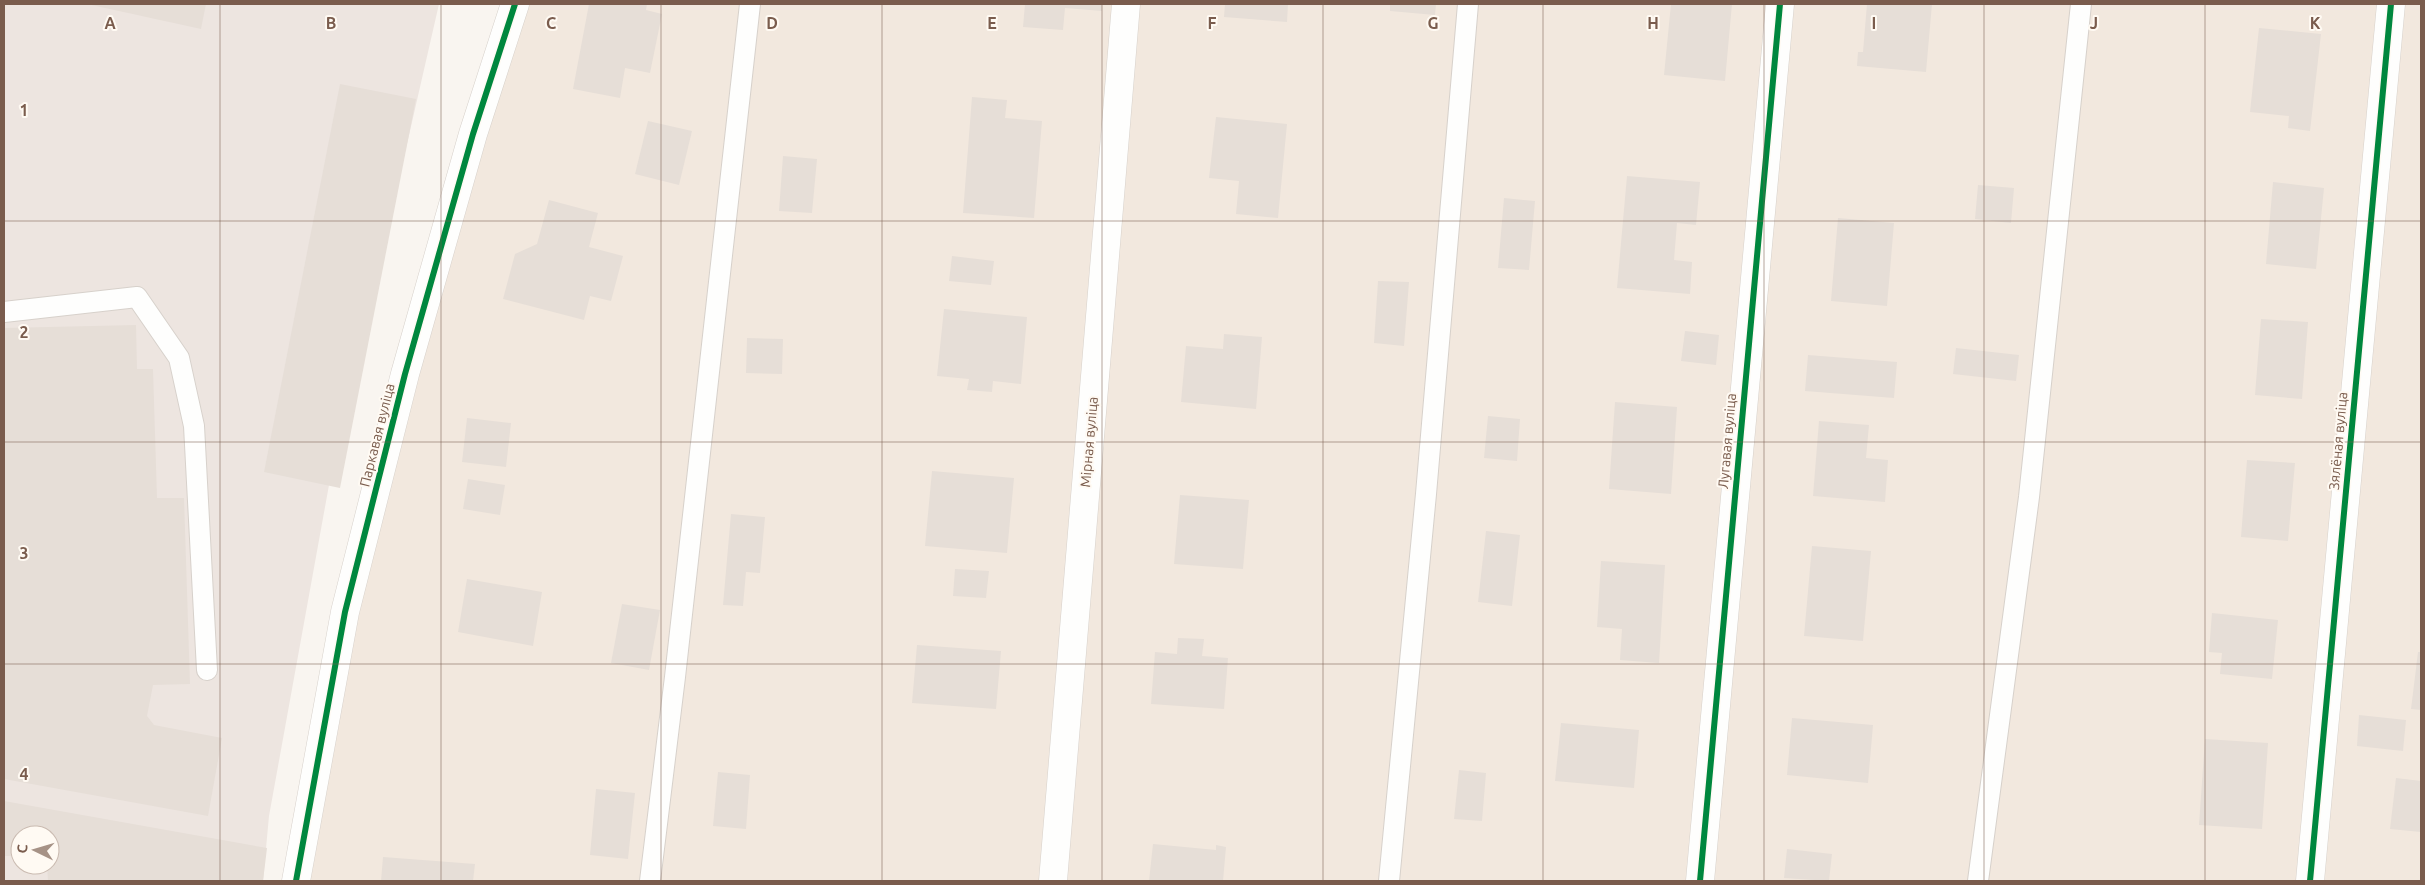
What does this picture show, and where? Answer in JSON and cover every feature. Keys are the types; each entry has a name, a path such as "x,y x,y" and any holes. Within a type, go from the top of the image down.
{"street":[{"name":"Паркавая вуліца","path":"296,881 347,602 405,374 473,134 515,4"},
{"name":"Мірная вуліца","path":"1053,881 1126,4"},
{"name":"Лугавая вуліца","path":"1700,881 1780,4"},
{"name":"Зялёная вуліца","path":"2310,881 2391,4"}],"lane":[{"path":"650,881 678,657 750,4"},
{"path":"1389,881 1468,4"},
{"path":"1978,881 2029,497 2081,4"},
{"path":"4,312 137,297 179,358 194,426 207,670"}],"shaded area":[{"path":"4,4 439,4 329,485 269,816 263,881 4,881"},
{"path":"515,4 2421,4 2421,881 300,881 345,612"}],"building":[{"path":"87,4 206,4 201,29"},
{"path":"589,4 647,4 646,10 662,14 650,73 625,68 620,98 573,89"},
{"path":"1025,4 1102,4 1102,11 1065,8 1063,30 1023,27"},
{"path":"1225,4 1288,4 1287,22 1224,17"},
{"path":"1390,4 1436,4 1435,15 1390,11"},
{"path":"1671,4 1732,4 1725,81 1664,75"},
{"path":"1867,4 1932,4 1926,72 1857,66 1858,52 1863,52"},
{"path":"2259,28 2321,34 2310,131 2288,128 2289,116 2250,112"},
{"path":"340,84 416,99 340,488 264,472"},
{"path":"972,97 1007,100 1005,118 1042,121 1034,218 963,213"},
{"path":"1216,117 1287,124 1278,218 1236,214 1239,181 1209,178"},
{"path":"648,121 692,131 679,185 635,174"},
{"path":"783,156 817,159 812,213 779,211"},
{"path":"1627,176 1700,182 1696,225 1677,223 1674,260 1692,262 1690,294 1617,288"},
{"path":"2273,182 2324,188 2316,269 2266,264"},
{"path":"1978,185 2014,188 2011,223 1975,219"},
{"path":"1504,198 1535,201 1529,270 1498,268"},
{"path":"549,200 598,213 589,247 623,256 611,301 590,296 584,320 503,299 515,254 537,244"},
{"path":"1838,218 1894,223 1887,306 1831,301"},
{"path":"952,256 994,261 991,285 949,281"},
{"path":"1378,281 1409,282 1404,346 1374,343"},
{"path":"944,309 1027,317 1021,384 993,381 992,392 967,390 969,379 937,376"},
{"path":"2261,319 2308,322 2302,399 2255,395"},
{"path":"136,325 137,369 153,369 157,498 184,498 190,684 153,685 147,716 154,725 222,738 208,816 4,779 4,328"},
{"path":"1685,331 1719,335 1716,365 1681,361"},
{"path":"1224,334 1262,337 1256,409 1181,402 1186,346 1223,349"},
{"path":"747,338 783,339 782,374 746,373"},
{"path":"1956,348 2019,355 2016,381 1953,374"},
{"path":"1808,355 1897,362 1894,398 1805,391"},
{"path":"1615,402 1677,407 1671,494 1609,489"},
{"path":"1488,416 1520,419 1517,461 1484,458"},
{"path":"467,418 511,423 506,467 462,462"},
{"path":"1819,421 1869,425 1866,458 1888,460 1885,502 1813,496"},
{"path":"2247,460 2295,463 2288,541 2241,537"},
{"path":"932,471 1014,478 1007,553 925,546"},
{"path":"468,479 505,485 500,515 463,509"},
{"path":"1180,495 1249,500 1243,569 1174,564"},
{"path":"731,514 765,517 760,573 746,572 743,606 723,605"},
{"path":"1486,531 1520,535 1512,606 1478,602"},
{"path":"1812,546 1871,551 1863,641 1804,636"},
{"path":"1601,561 1665,565 1659,663 1620,660 1622,629 1597,627"},
{"path":"955,569 989,571 986,598 953,596"},
{"path":"467,579 542,592 533,646 458,632"},
{"path":"622,604 660,610 649,670 611,663"},
{"path":"2212,613 2278,620 2272,679 2220,674 2222,653 2209,652"},
{"path":"1178,638 1204,639 1202,656 1228,658 1224,709 1151,704 1155,652 1177,654"},
{"path":"917,645 1001,651 996,709 912,703"},
{"path":"2418,652 2421,652 2421,710 2411,709"},
{"path":"2359,715 2406,720 2403,751 2357,746"},
{"path":"1792,718 1873,725 1868,783 1787,775"},
{"path":"1561,723 1639,730 1634,788 1555,781"},
{"path":"2205,739 2268,743 2262,829 2199,825"},
{"path":"1459,770 1486,773 1482,821 1454,819"},
{"path":"718,772 750,775 746,829 713,826"},
{"path":"2396,778 2421,781 2421,832 2390,829"},
{"path":"596,789 635,793 628,859 590,855"},
{"path":"4,801 267,848 263,881 48,881 48,875 60,875 60,825 10,825 10,856 4,856"},
{"path":"1153,844 1216,850 1216,845 1226,847 1223,881 1149,881"},
{"path":"1787,849 1832,854 1829,881 1784,878"},
{"path":"383,857 475,864 473,881 381,881"}],"cycle path":[{"path":"296,881 345,612 405,374 473,134 515,4"},
{"path":"1700,881 1780,4"},
{"path":"2310,881 2391,4"}]}
